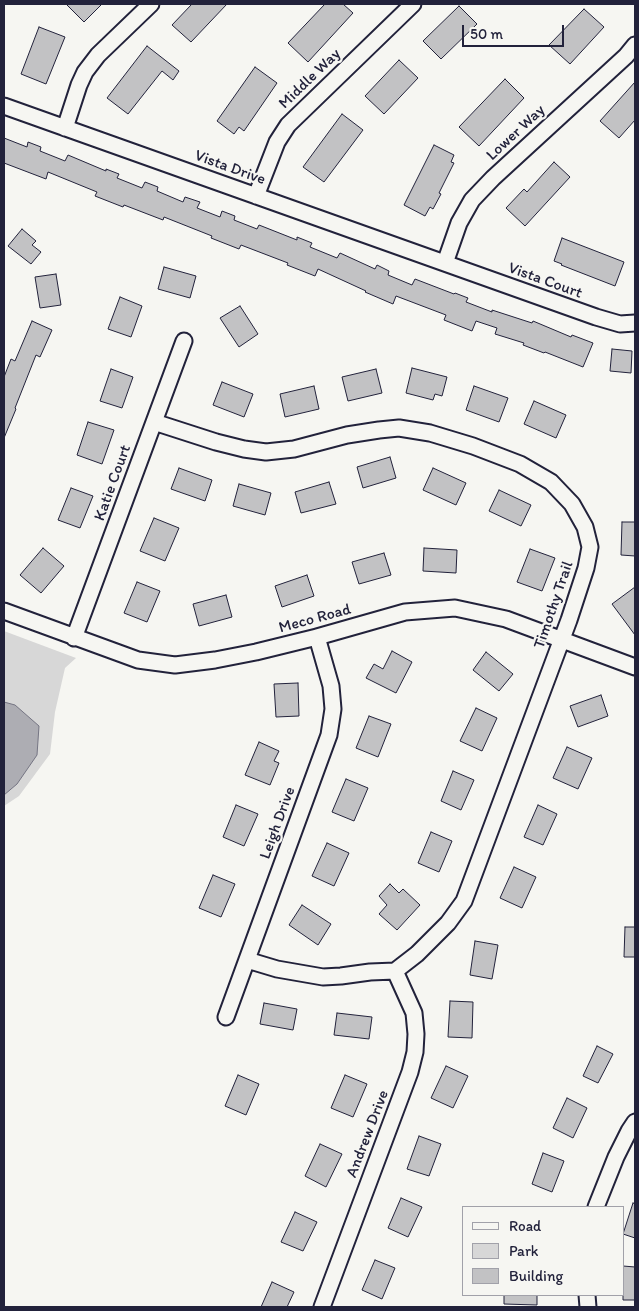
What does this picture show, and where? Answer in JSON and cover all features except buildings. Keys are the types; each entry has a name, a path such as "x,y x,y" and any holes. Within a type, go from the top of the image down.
{"street":[{"path":"65,128 85,72 98,55 152,4"},
{"name":"Middle Way","path":"256,196 277,142 288,125 414,4"},
{"name":"Lower Way","path":"445,262 459,223 472,200 626,56 635,45"},
{"name":"Vista Drive","path":"4,106 445,262"},
{"name":"Vista Court","path":"445,262 596,317 620,324 635,323"},
{"name":"Katie Court","path":"74,638 184,341"},
{"name":"Timothy Trail","path":"154,422 216,442 266,452 294,449 347,435 379,430 399,428 430,433 473,446 520,464 551,482 572,504 585,527 590,547 586,568 562,640 464,901 448,923 417,954 395,971"},
{"name":"Meco Road","path":"4,611 138,660 175,665 215,660 317,638 405,612 455,608 506,619 635,667"},
{"name":"Leigh Drive","path":"226,1017 329,735 333,709 332,686 317,638"},
{"path":"247,960 277,970 323,977 395,971"},
{"name":"Andrew Drive","path":"322,1307 410,1072 415,1052 414,1013 395,971"},
{"path":"596,1206 616,1157 635,1122"}],"green space":[{"path":"4,631 76,658 65,668 55,712 50,754 19,796 4,806"}],"shaded area":[{"path":"4,702 15,705 39,726 37,755 17,784 4,795"}]}
